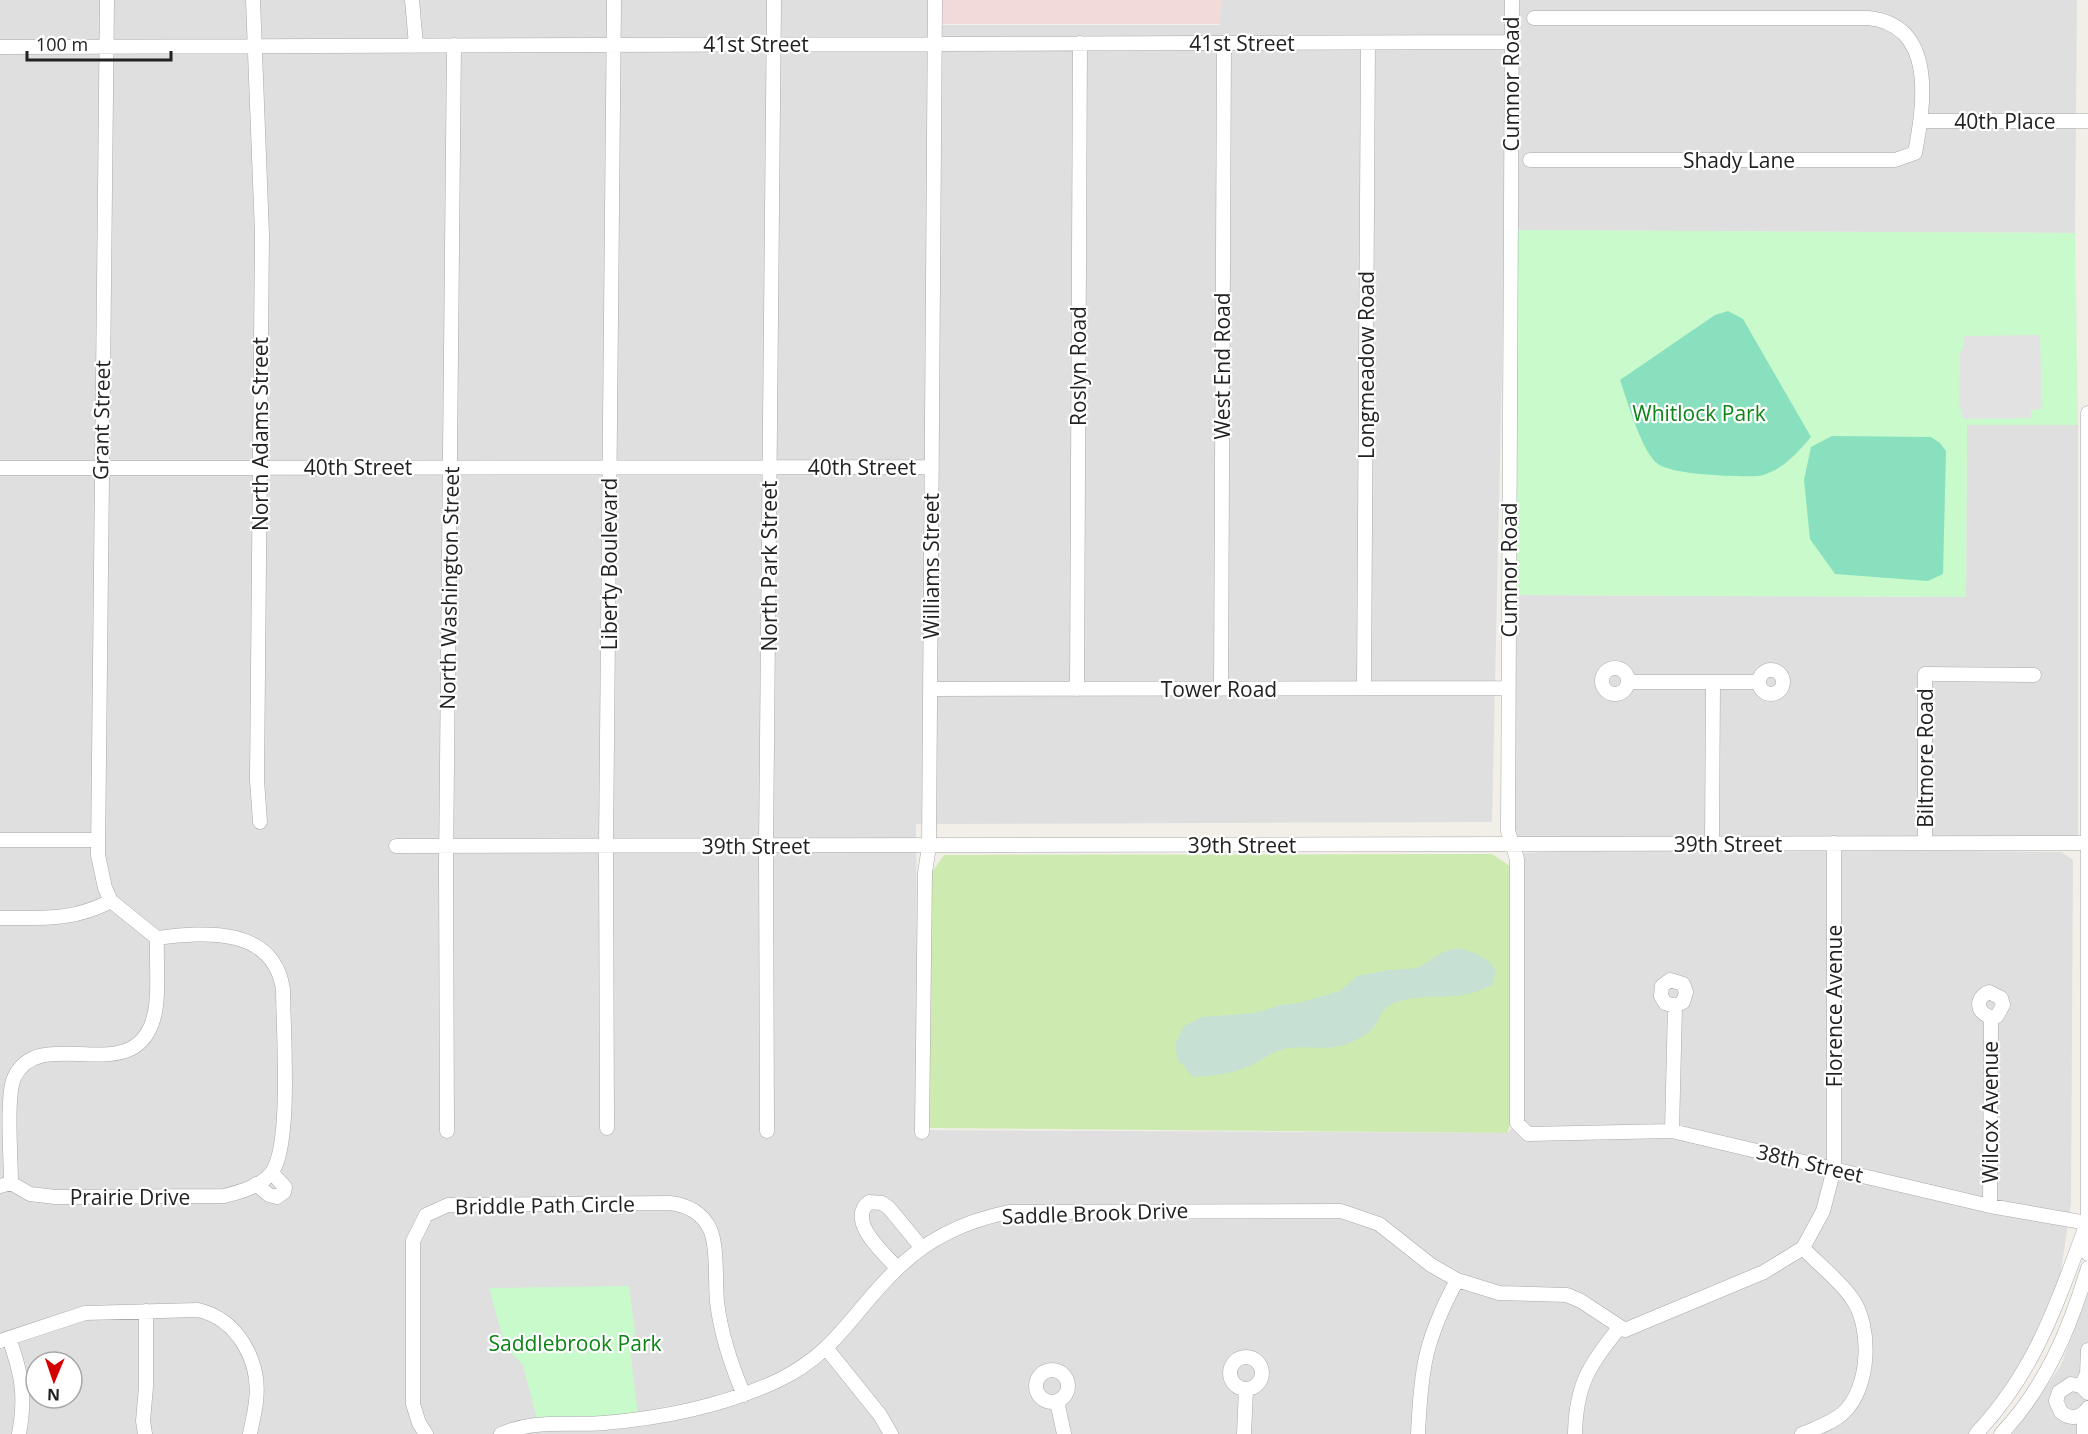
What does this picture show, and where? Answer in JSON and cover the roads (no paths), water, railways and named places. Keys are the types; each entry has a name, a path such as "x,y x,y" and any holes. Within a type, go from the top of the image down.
{"street":[{"name":"Grant Street","path":"107,0 100,468 98,840 102,874 111,901"},
{"name":"North Adams Street","path":"253,0 262,234 257,780 260,822"},
{"path":"412,0 416,45"},
{"name":"Liberty Boulevard","path":"607,1128 606,845 614,0"},
{"name":"North Park Street","path":"768,1131 766,847 774,0"},
{"name":"Williams Street","path":"922,1132 925,873 929,846 935,0"},
{"name":"Cumnor Road","path":"1512,0 1508,831 1517,859 1517,1123 1528,1134"},
{"path":"1534,18 1868,18 1883,20 1906,33 1918,55 1921,67 1921,121"},
{"name":"41st Street","path":"0,47 1511,42"},
{"name":"Roslyn Road","path":"1077,689 1080,43"},
{"name":"West End Road","path":"1221,688 1224,43"},
{"name":"Longmeadow Road","path":"1364,688 1368,43"},
{"name":"North Washington Street","path":"447,1131 447,846 454,45"},
{"name":"40th Place","path":"1921,121 2088,121"},
{"name":"Shady Lane","path":"1530,160 1895,160 1915,153 1921,121"},
{"path":"2088,413 2088,1254"},
{"name":"40th Street","path":"0,468 932,467"},
{"name":"Biltmore Road","path":"1925,843 1925,674 2034,675"},
{"path":"1712,844 1713,681"},
{"path":"1628,682 1758,681"},
{"name":"Tower Road","path":"930,689 1508,688"},
{"path":"0,840 98,840"},
{"name":"Florence Avenue","path":"1803,1248 1822,1211 1834,1169 1834,843"},
{"name":"39th Street","path":"396,846 2088,843"},
{"path":"0,918 72,917 111,901 157,938 154,1016 147,1034 138,1044 114,1054 40,1055 24,1064 15,1076 11,1092 5,1184"},
{"name":"Prairie Drive","path":"5,1184 40,1197 224,1196 242,1192 263,1179 280,1155 283,1137 283,989 279,974 268,956 252,944 235,936 185,935 157,938"},
{"path":"1672,1131 1675,1006"},
{"name":"Wilcox Avenue","path":"1990,1206 1991,1017"},
{"name":"38th Street","path":"1528,1134 1672,1131 1990,1206 2087,1223"},
{"path":"897,1268 862,1227 863,1206 869,1202 882,1203 889,1208 922,1248"},
{"name":"Briddle Path Circle","path":"426,1434 419,1423 413,1404 413,1241 426,1215 448,1205 670,1203 687,1207 701,1216 713,1238 718,1304 726,1348 744,1395"},
{"name":"Saddle Brook Drive","path":"501,1434 531,1424 602,1423 655,1417 687,1411 744,1395 796,1371 827,1349 897,1268 937,1237 966,1223 990,1216 1028,1210 1333,1210 1355,1214 1379,1224 1431,1265 1457,1280 1499,1293 1567,1295 1581,1301 1619,1328"},
{"path":"1976,1434 2003,1405 2029,1366 2059,1301 2087,1223"},
{"path":"1575,1434 1576,1403 1582,1383 1594,1359 1619,1328 1625,1330 1754,1276 1803,1248 1852,1298 1861,1321 1864,1352 1858,1391 1843,1413 1802,1434"},
{"path":"2001,1434 2018,1417 2045,1376 2076,1308 2088,1268"},
{"path":"1418,1434 1424,1357 1432,1331 1457,1280"},
{"path":"19,1434 24,1394 22,1374 5,1339 85,1313 198,1310 215,1314 228,1322 245,1345 253,1367 257,1399 250,1434"},
{"path":"145,1434 142,1421 146,1387 146,1311"},
{"path":"827,1349 880,1415 891,1434"},
{"path":"2086,1411 2077,1417 2068,1416 2061,1412 2056,1401 2059,1392 2065,1386 2085,1389 2088,1350"},
{"path":"1244,1434 1246,1389"},
{"path":"1057,1401 1064,1434"},
{"path":"2084,1434 2086,1411"}],"park label":[{"name":"Whitlock Park","path":"1699,413"},
{"name":"Saddlebrook Park","path":"575,1343"}]}
